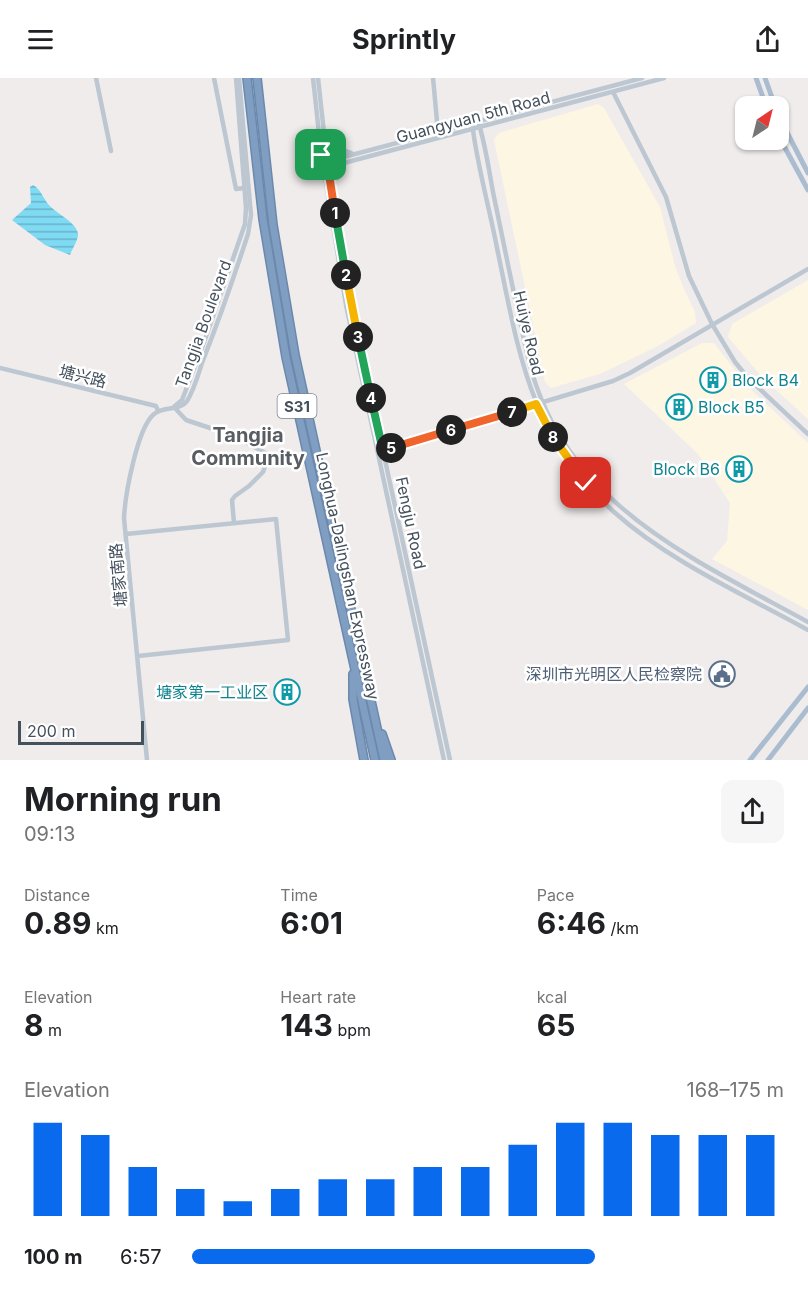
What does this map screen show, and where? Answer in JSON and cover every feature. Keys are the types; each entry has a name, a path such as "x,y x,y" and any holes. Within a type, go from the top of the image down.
{"highway":[{"name":"Longhua-Dalingshan Expressway","path":"247,78 263,222 286,357 375,760"},
{"name":"Longhua-Dalingshan Expressway","path":"256,78 273,222 295,355 384,760"},
{"path":"352,657 353,699 364,760"},
{"path":"366,677 391,760"}],"main road":[{"path":"756,78 762,96"},
{"path":"765,78 772,96"},
{"path":"789,137 808,173"},
{"path":"786,150 808,190"},
{"path":"750,760 808,687"},
{"path":"768,760 808,708"}],"street":[{"path":"96,78 111,151"},
{"path":"214,78 236,189 244,188"},
{"name":"Tangjia Boulevard","path":"174,407 182,400 240,239 246,216 237,78"},
{"name":"Tangjia Boulevard","path":"174,407 183,405 188,399 250,224 237,78"},
{"name":"Fengju Road","path":"313,78 346,305 450,760"},
{"name":"Fengju Road","path":"318,78 325,165"},
{"path":"433,78 438,132"},
{"name":"Guangyuan 5th Road","path":"325,165 473,129 476,124 642,78"},
{"name":"Guangyuan 5th Road","path":"325,165 358,153 438,132 613,92 663,78"},
{"path":"613,92 666,197 689,276 712,324 735,362 749,379 808,434"},
{"name":"Huiye Road","path":"476,124 527,355 543,402 579,464 605,493 633,518 671,546 808,622"},
{"path":"323,126 329,142 336,148 343,152 358,153"},
{"name":"Huiye Road","path":"473,129 520,357 536,404 546,425 574,468 600,498 628,524 667,552 808,630"},
{"path":"380,451 630,374 808,269"},
{"name":"塘兴路","path":"0,368 156,406 158,411"},
{"path":"158,411 174,407 186,420 234,436 269,455 263,472 232,500 234,523"},
{"name":"塘家南路","path":"147,760 125,505 144,427 158,411"},
{"name":"Fengju Road","path":"380,451 444,760"},
{"path":"126,534 276,519 288,640 138,656"}],"shaded area":[{"path":"598,104 604,108 660,207 675,266 695,312 696,323 658,346 600,374 551,388 545,382 494,140 499,133"},
{"path":"808,280 808,419 762,377 728,337 732,324"},
{"path":"702,343 714,343 748,387 808,443 808,610 712,559 727,541 730,503 698,454 624,384"}],"water":[{"path":"33,185 51,207 76,229 77,238 70,255 45,245 12,220 31,203 30,187"}],"place":[{"name":"Block B4","path":"713,380"},
{"name":"Block B5","path":"679,407"},
{"name":"Block B6","path":"739,469"},
{"name":"深圳市光明区人民检察院","path":"722,674"},
{"name":"塘家第一工业区","path":"287,692"}],"district":[{"name":"Tangjia Community","path":"248,446"}],"route":[{"path":"321,155 323,167 328,168 351,303 383,451 536,404 546,425 586,483"}]}
